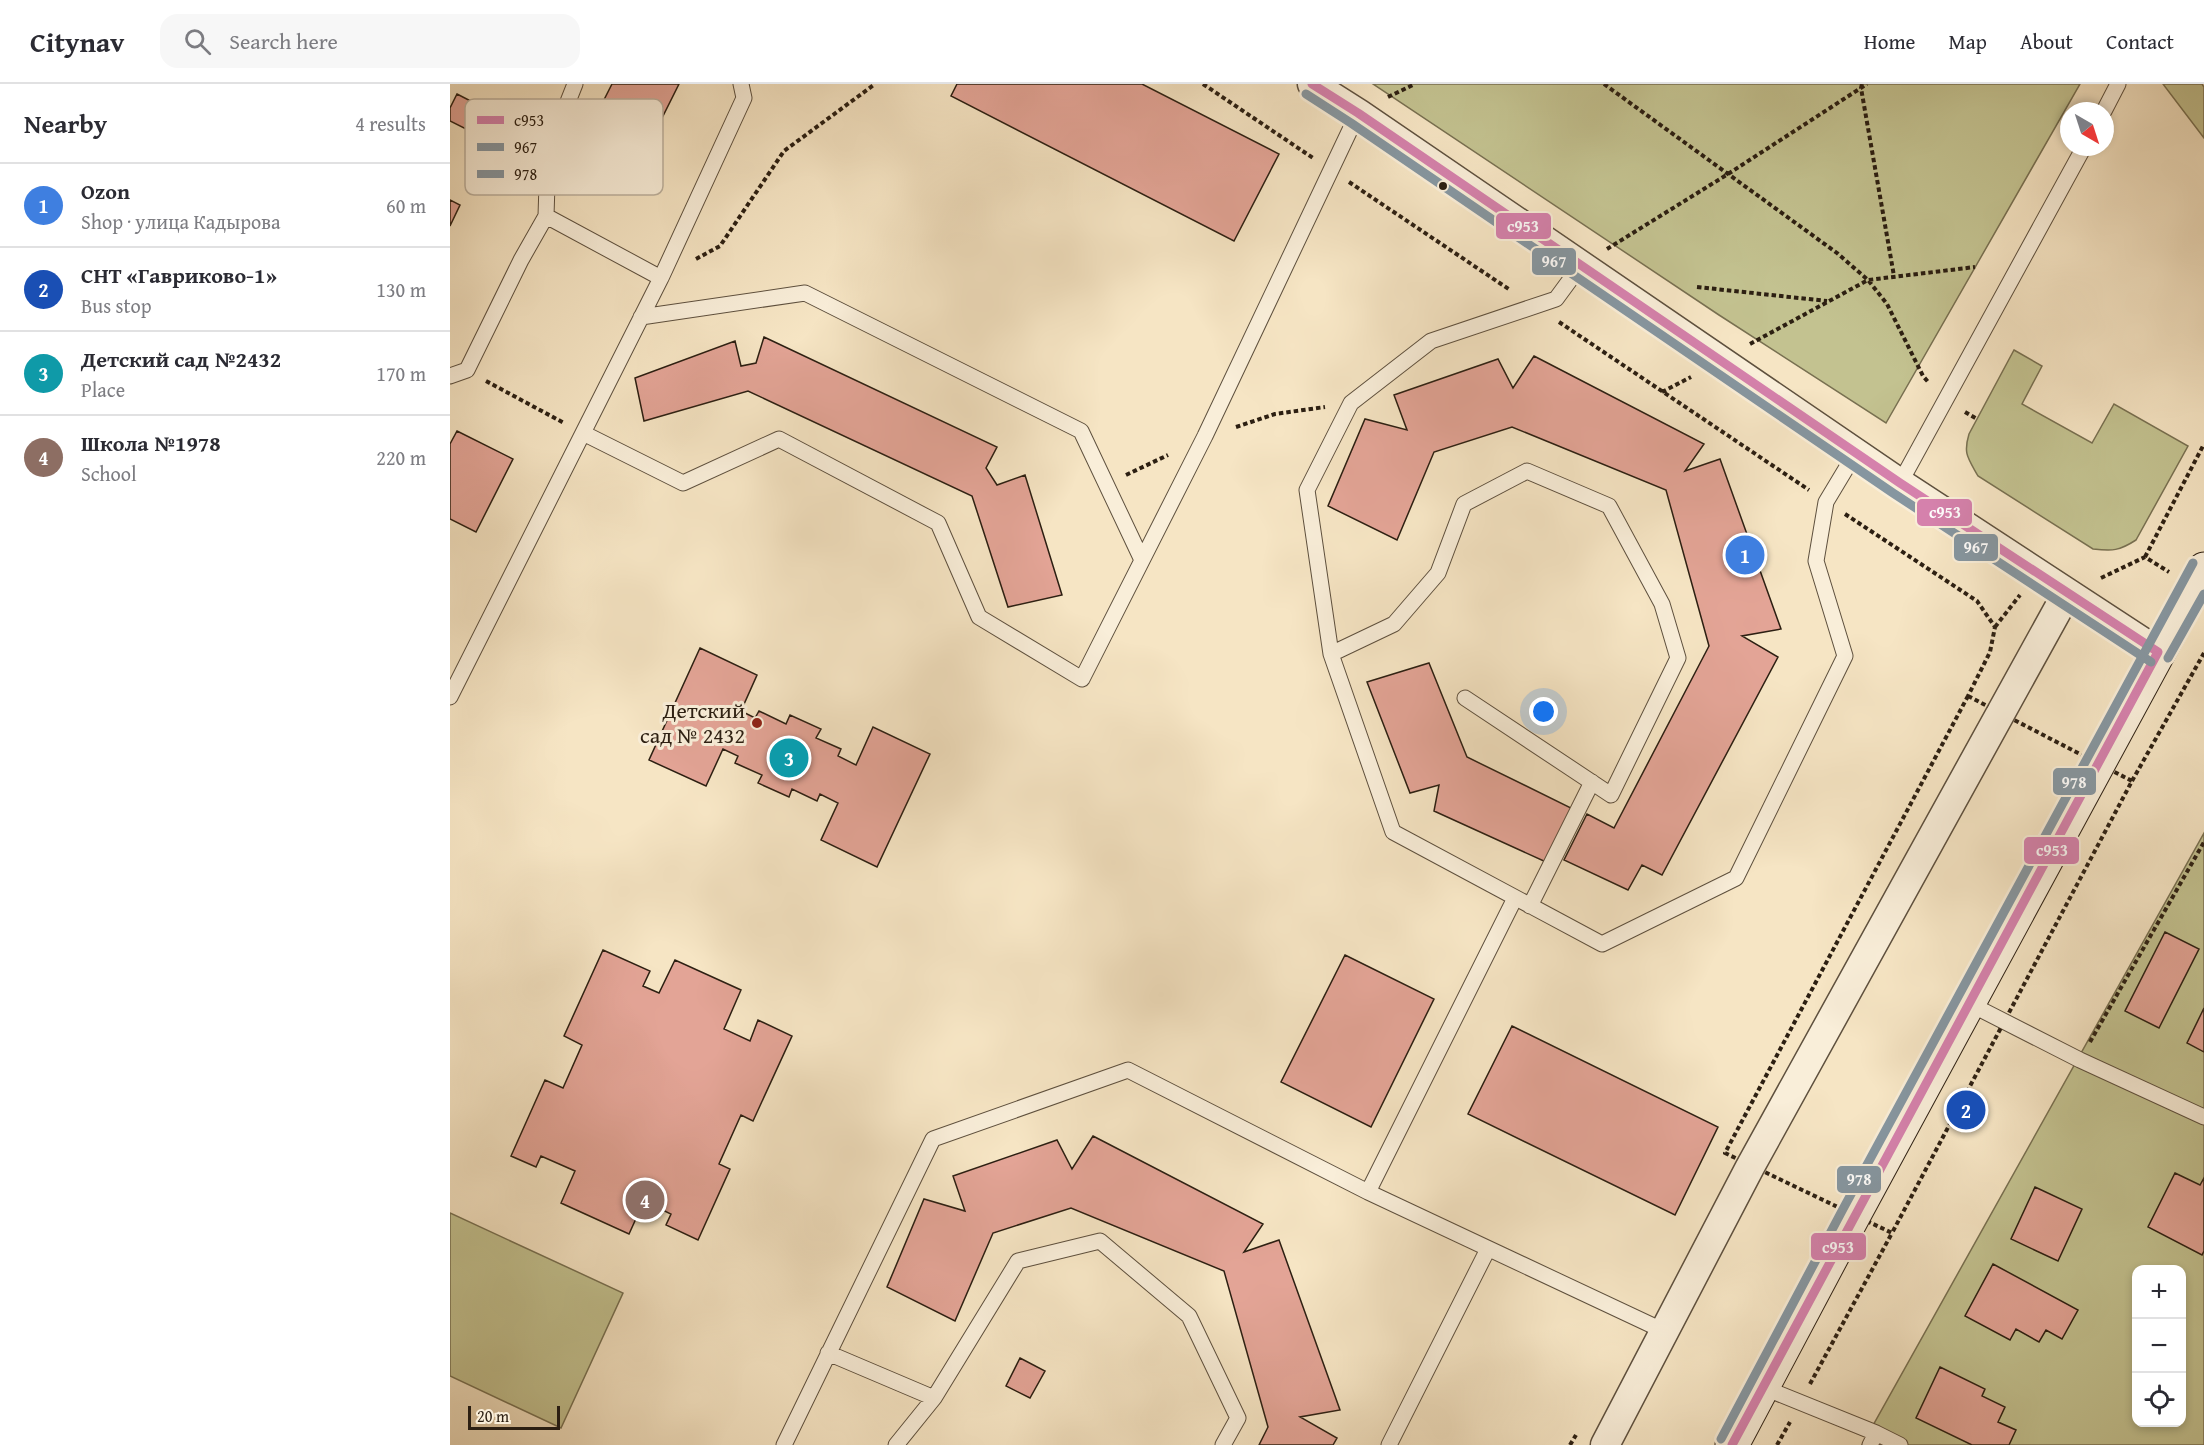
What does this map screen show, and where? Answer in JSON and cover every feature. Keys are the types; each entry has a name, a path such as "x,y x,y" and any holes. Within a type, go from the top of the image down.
{"main road":[{"path":"1732,1445 1968,1003 2204,569"}],"street":[{"path":"1312,84 1358,113 1900,483 2158,652"},
{"path":"1605,1445 1750,1167 2067,593"}],"lane":[{"path":"569,99 575,84"},
{"path":"450,697 661,278 744,98 741,84"},
{"path":"2109,102 2118,84"},
{"path":"583,433 683,483 779,439 938,523 979,617 1082,678 1205,436 1358,113"},
{"path":"1900,483 2021,266 2079,156"},
{"path":"450,376 466,370 521,260 546,216 547,195"},
{"path":"546,216 661,278"},
{"path":"1581,265 1556,299 1431,341 1351,403 1307,490 1331,654 1393,832 1602,944 1736,878 1845,656 1816,561 1826,502 1856,452"},
{"path":"641,317 805,293 1081,431 1142,560"},
{"path":"1331,654 1394,624 1438,573 1464,504 1527,471 1609,506 1662,604 1678,658 1611,795 1465,698"},
{"path":"1530,906 1592,782"},
{"path":"1368,1192 1515,898"},
{"path":"1968,1003 2080,1060 2204,1118"},
{"path":"784,1445 933,1138 1128,1070 1368,1192 1664,1331"},
{"path":"896,1445 934,1398 1018,1261 1100,1241 1189,1316 1238,1418 1223,1445"},
{"path":"1389,1445 1488,1249"},
{"path":"828,1353 934,1398"},
{"path":"1762,1388 1800,1403 1873,1439 1900,1445"}],"path":[{"path":"661,278 720,246 784,151 875,84"},
{"path":"1203,84 1977,601 1995,627 1990,652 1968,696 1725,1154 1892,1233"},
{"path":"1604,84 1837,254 1868,280 1887,304 1923,376 1945,400 1977,419"},
{"path":"1581,265 1867,84"},
{"path":"1861,86 1894,276"},
{"path":"1662,392 1868,280 1975,267"},
{"path":"1697,287 1828,302"},
{"path":"466,370 583,433"},
{"path":"2145,557 2204,444"},
{"path":"1777,1445 2132,781 2204,653"},
{"path":"1968,696 2132,781"},
{"path":"2080,1060 2204,842"}],"shaded area":[{"path":"1373,84 2080,84 2070,102 2060,102 2060,119 1886,423 1719,315"},
{"path":"2163,84 2202,84 2204,87 2204,138"},
{"path":"2014,350 2042,366 2022,404 2092,443 2114,404 2188,446 2136,540 2116,549 2093,549 1978,476 1968,456 1966,446 1969,434"},
{"path":"2204,833 2204,1445 1862,1445"},
{"path":"450,1213 623,1293 561,1428 450,1376"}],"building":[{"path":"612,84 679,84 663,116 663,99 604,99"},
{"path":"957,84 1142,84 1279,154 1234,241 951,96"},
{"path":"457,94 467,99 465,128 450,121 450,108"},
{"path":"450,200 460,205 450,226"},
{"path":"764,337 997,447 986,468 997,485 1025,475 1062,595 1008,607 972,496 748,391 644,421 635,378 735,341 741,366 756,363"},
{"path":"1534,356 1704,444 1685,471 1720,459 1781,629 1742,636 1778,657 1662,875 1642,865 1628,890 1564,860 1587,814 1614,828 1709,646 1666,490 1512,427 1434,452 1397,540 1328,506 1365,419 1407,430 1394,395 1498,359 1513,388"},
{"path":"457,431 513,459 476,532 450,519 450,444"},
{"path":"700,648 757,675 741,711 755,718 759,711 786,724 790,715 821,729 816,738 841,749 838,756 856,765 873,727 930,754 877,867 821,840 838,803 820,794 817,801 792,789 789,797 758,783 762,775 735,763 738,756 723,749 706,786 649,760"},
{"path":"1429,663 1467,757 1571,808 1546,862 1434,811 1439,785 1410,793 1367,682"},
{"path":"2165,932 2199,949 2159,1028 2125,1011"},
{"path":"603,950 650,971 643,986 659,993 675,960 741,990 724,1029 750,1041 758,1020 792,1036 753,1121 741,1115 719,1164 730,1169 698,1240 666,1225 671,1214 644,1201 629,1234 561,1203 575,1171 541,1156 536,1167 511,1156 545,1080 563,1088 582,1045 564,1036"},
{"path":"1345,955 1434,999 1371,1127 1281,1082"},
{"path":"2204,1008 2204,1052 2187,1043"},
{"path":"1512,1026 1718,1127 1675,1215 1468,1114"},
{"path":"1093,1136 1263,1224 1244,1252 1279,1240 1340,1410 1300,1417 1337,1438 1333,1445 1259,1445 1268,1427 1224,1271 1071,1208 993,1233 955,1321 887,1287 924,1199 965,1211 953,1176 1057,1140 1072,1169"},
{"path":"2175,1173 2200,1185 2204,1178 2204,1251 2202,1255 2148,1227"},
{"path":"2035,1187 2082,1209 2058,1261 2011,1239"},
{"path":"1993,1264 2078,1310 2062,1339 2046,1330 2039,1342 2016,1329 2010,1340 1965,1316"},
{"path":"1020,1358 1045,1371 1030,1398 1006,1386"},
{"path":"1940,1367 1985,1389 1982,1396 2005,1407 1998,1422 2016,1430 2009,1445 1972,1445 1916,1418"}],"transit line":[{"name":"с953","path":"1312,84 1358,113 1900,483 2158,652"},
{"name":"967","path":"1306,94 1893,493 2151,662"},
{"name":"978","path":"1721,1439 2193,563"},
{"name":"967","path":"2168,658 2204,594"},
{"name":"с953","path":"1732,1445 2158,652"}],"place":[{"name":"Ozon","path":"1745,555"},
{"name":"Детский сад № 2432","path":"757,723"},
{"name":"Детский сад №2432","path":"789,758"},
{"name":"СНТ «Гавриково-1»","path":"1966,1110"},
{"name":"Школа №1978","path":"645,1200"}]}
